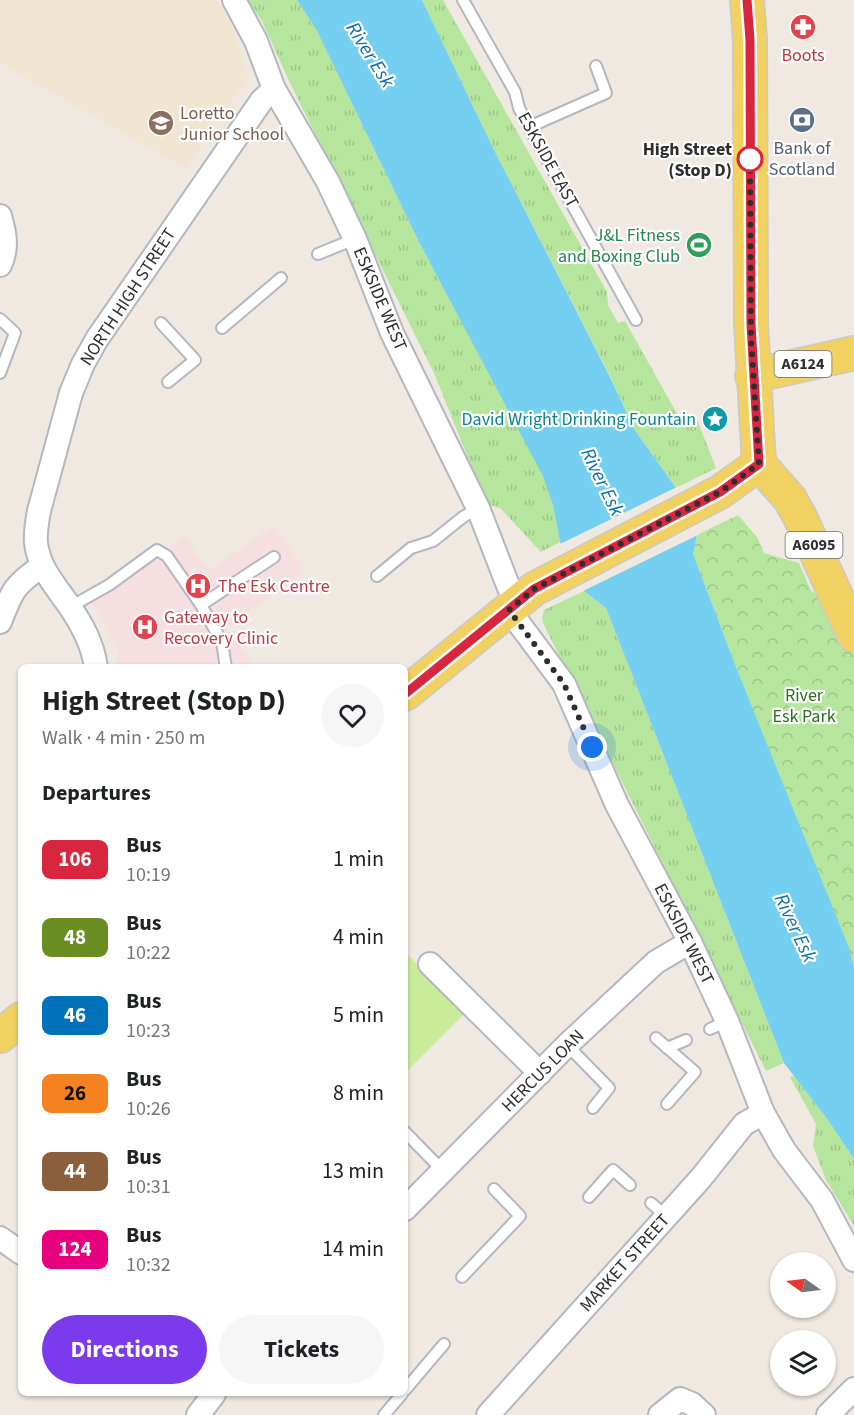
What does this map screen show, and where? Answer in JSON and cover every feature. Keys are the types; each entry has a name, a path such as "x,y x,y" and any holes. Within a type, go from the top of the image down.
{"main road":[{"path":"408,692 521,600 720,492 759,464 752,376 750,40 747,0"},
{"name":"A6124","path":"752,376 854,352"},
{"name":"A6095","path":"759,464 790,499 800,517 854,635"},
{"path":"0,1036 18,1021"}],"street":[{"name":"ESKSIDE WEST","path":"234,0 256,41 274,89 328,182 355,239 392,333 478,508 509,588 521,600 564,684 617,805 690,942 719,1025 784,1150 822,1200 854,1260"},
{"name":"NORTH HIGH STREET","path":"42,566 36,542 36,527 71,393 97,339 129,303 262,100 274,89"},
{"path":"0,216 4,229 6,253 0,265"},
{"path":"0,622 12,591 21,580 42,566 91,642 95,664"},
{"name":"HERCUS LOAN","path":"408,1206 456,1163 567,1045 656,962 690,942"},
{"path":"430,964 540,1073"},
{"name":"MARKET STREET","path":"488,1415 658,1210 701,1178 744,1124 763,1113"},
{"path":"0,1238 18,1251"},
{"path":"828,1415 854,1389"},
{"path":"198,1415 212,1396"},
{"path":"660,1415 680,1399 692,1404 704,1415"}],"lane":[{"name":"ESKSIDE EAST","path":"463,0 515,92 519,108 529,127 636,320"},
{"path":"529,127 606,93 596,66"},
{"path":"318,254 355,239"},
{"path":"222,328 281,278"},
{"path":"0,319 15,333 0,373"},
{"path":"161,323 195,360 168,382"},
{"path":"377,576 411,548 433,541 478,508"},
{"path":"70,607 109,585 157,550 167,556 201,605 222,642 225,664"},
{"path":"201,605 274,557"},
{"path":"656,1038 695,1072 667,1104"},
{"path":"667,1048 686,1040"},
{"path":"567,1045 609,1088 593,1108"},
{"path":"408,1134 456,1163"},
{"path":"589,1197 613,1170 630,1185"},
{"path":"462,1277 520,1216 494,1189"},
{"path":"408,1387 444,1344"},
{"path":"384,1415 401,1396"}],"shaded area":[{"name":"Loretto Junior School","path":"0,0 216,0 228,15 235,31 248,78 185,168 0,63"},
{"name":"The Esk Centre","path":"275,525 304,572 226,627 253,664 116,664 118,648 90,600 185,537 208,571"}],"green space":[{"path":"247,0 297,0 316,29 419,242 544,476 553,505 560,542 541,552 500,508 487,505 434,373 290,83 262,21"},
{"path":"422,0 443,0 607,292 608,305 618,323 625,321 680,419 696,417 716,468 676,488 634,429 611,378 493,148"},
{"name":"River Esk Park","path":"738,515 757,537 764,553 799,563 811,591 825,598 854,594 854,968 693,554 697,535"},
{"path":"584,591 606,608 784,1063 766,1071 543,623 544,610"},
{"path":"408,955 465,1013 408,1070"},
{"path":"794,1076 854,1159 854,1226 826,1180 813,1146 816,1124 790,1077"}],"water":[{"name":"River Esk","path":"297,0 422,0 493,148 611,379 634,429 676,488 697,535 693,554 849,948 854,968 854,1159 828,1120 784,1063 606,608 584,591 560,542 553,505 543,476 419,242 316,29"}],"pier":[{"path":"679,486 700,534 581,592 558,545"}],"bus line":[{"name":"106","path":"408,692 534,589 720,492 759,464 751,338 750,40 747,0"}],"place":[{"name":"Boots","path":"803,27"},
{"name":"Bank of Scotland","path":"802,120"},
{"name":"Loretto Junior School","path":"161,123"},
{"name":"High Street (Stop D)","path":"750,159"},
{"name":"J&L Fitness and Boxing Club","path":"699,245"},
{"name":"David Wright Drinking Fountain","path":"715,419"},
{"name":"The Esk Centre","path":"198,586"},
{"name":"Gateway to Recovery Clinic","path":"145,627"}],"route":[{"path":"592,747 564,684 509,610 534,589 720,492 759,464 752,376 750,159"}]}
